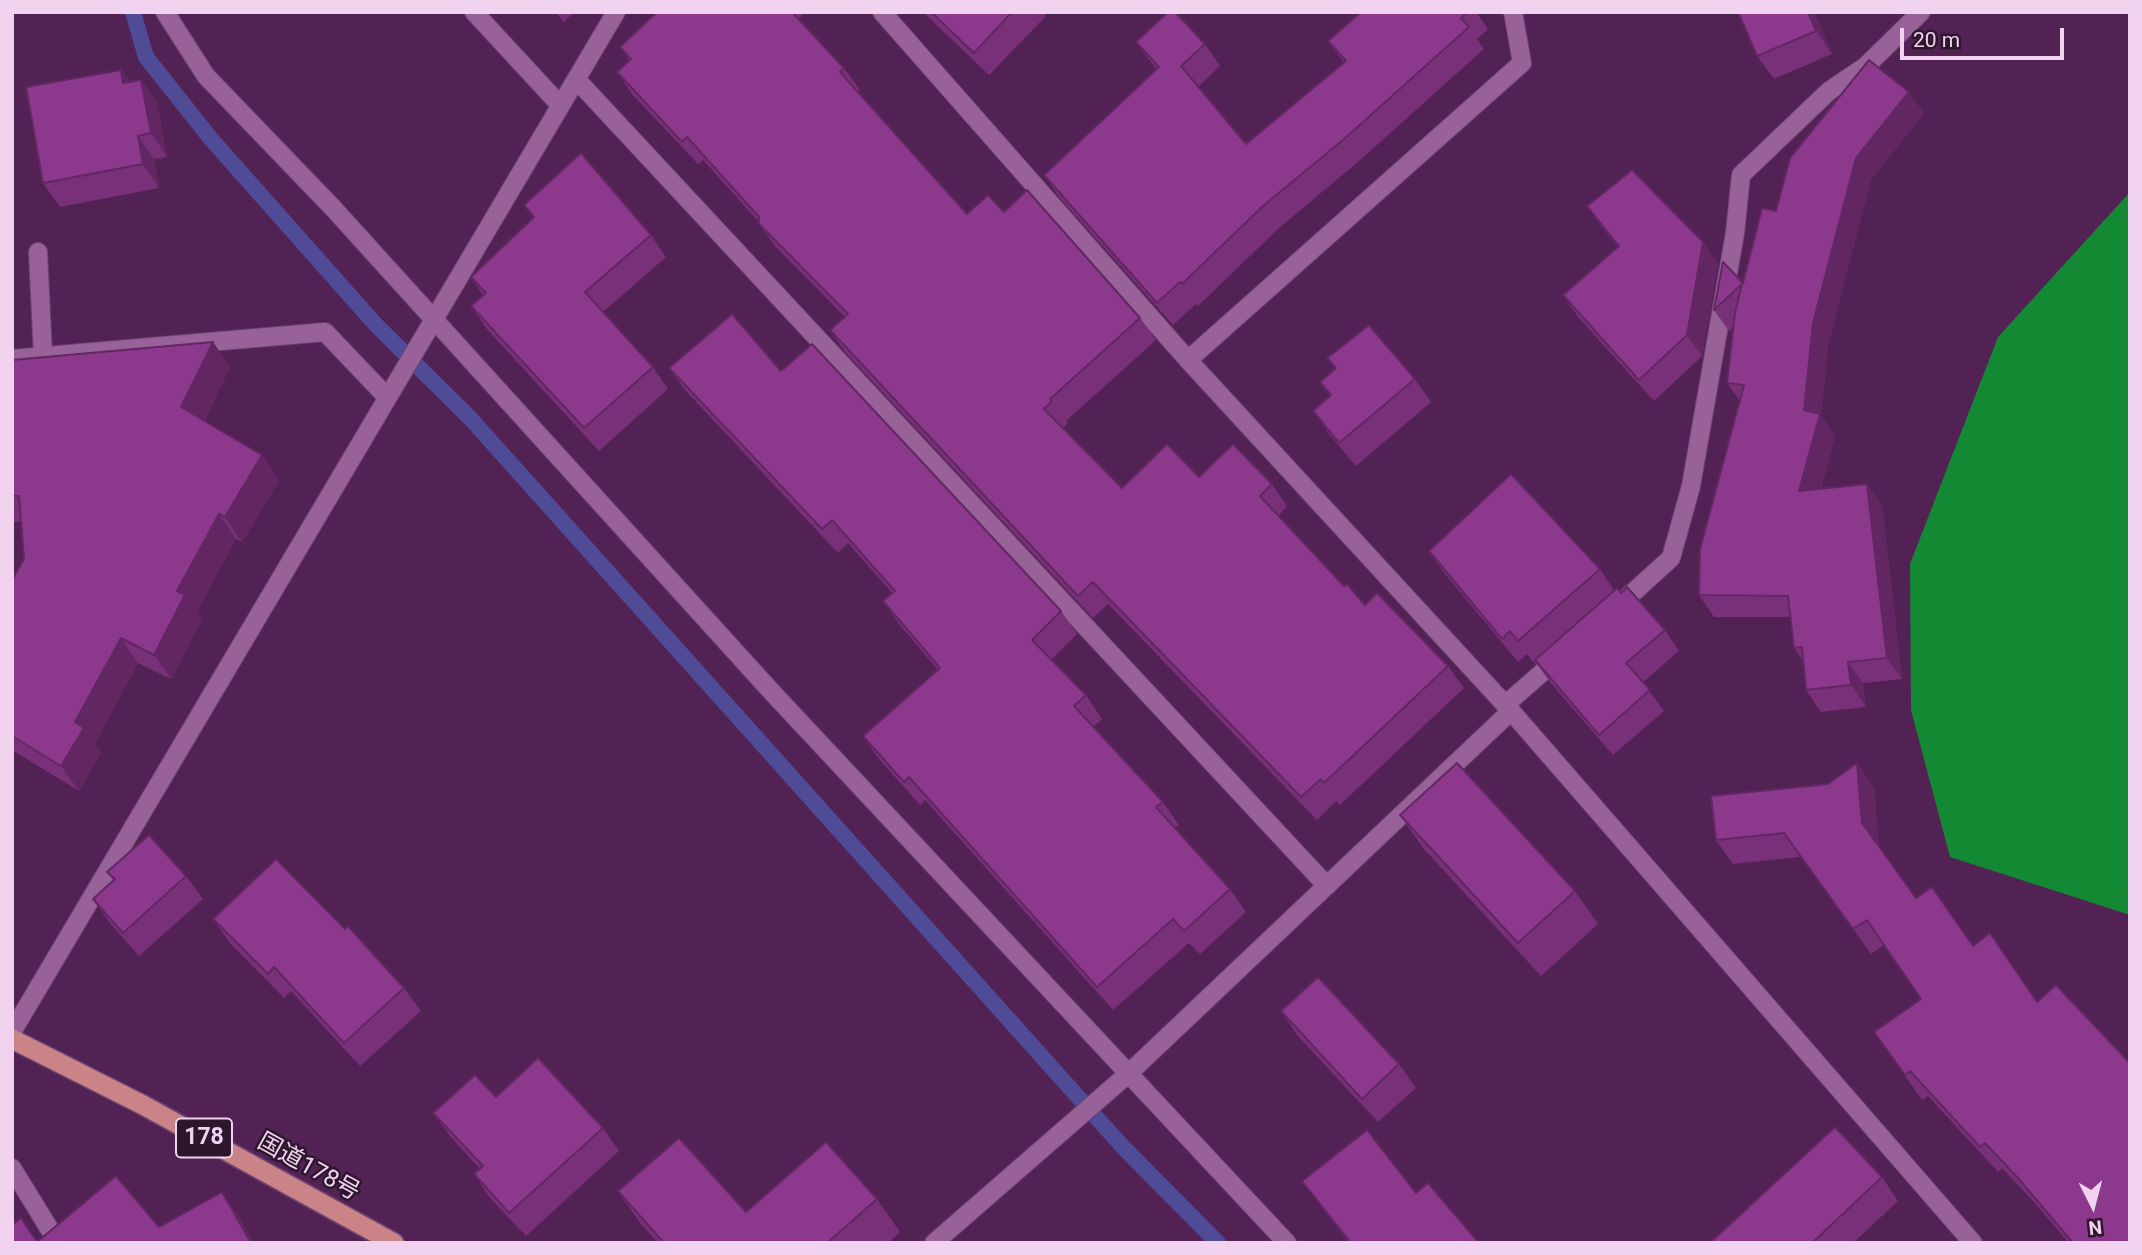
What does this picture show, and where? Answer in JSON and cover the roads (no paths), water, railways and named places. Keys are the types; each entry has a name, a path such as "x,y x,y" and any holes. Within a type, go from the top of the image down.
{"highway":[{"name":"国道178号","path":"12,1039 143,1105 394,1243"}],"street":[{"path":"165,12 167,21 206,76 333,208 780,701 1287,1243"},
{"path":"474,12 560,106"},
{"path":"12,1032 616,12"},
{"path":"882,12 1188,360 1508,708 1973,1243"},
{"path":"1188,360 1522,63 1513,12"},
{"path":"1598,623 1671,558 1691,486 1735,233 1741,175 1829,91 1866,66 1920,12"},
{"path":"576,79 1326,886"},
{"path":"38,252 43,356"},
{"path":"12,359 326,332 387,397"},
{"path":"934,1243 1128,1074 1578,641"},
{"path":"12,1168 58,1243"}],"waterway":[{"path":"133,12 146,57 211,139 376,325 470,418 1122,1146 1218,1243"}]}
